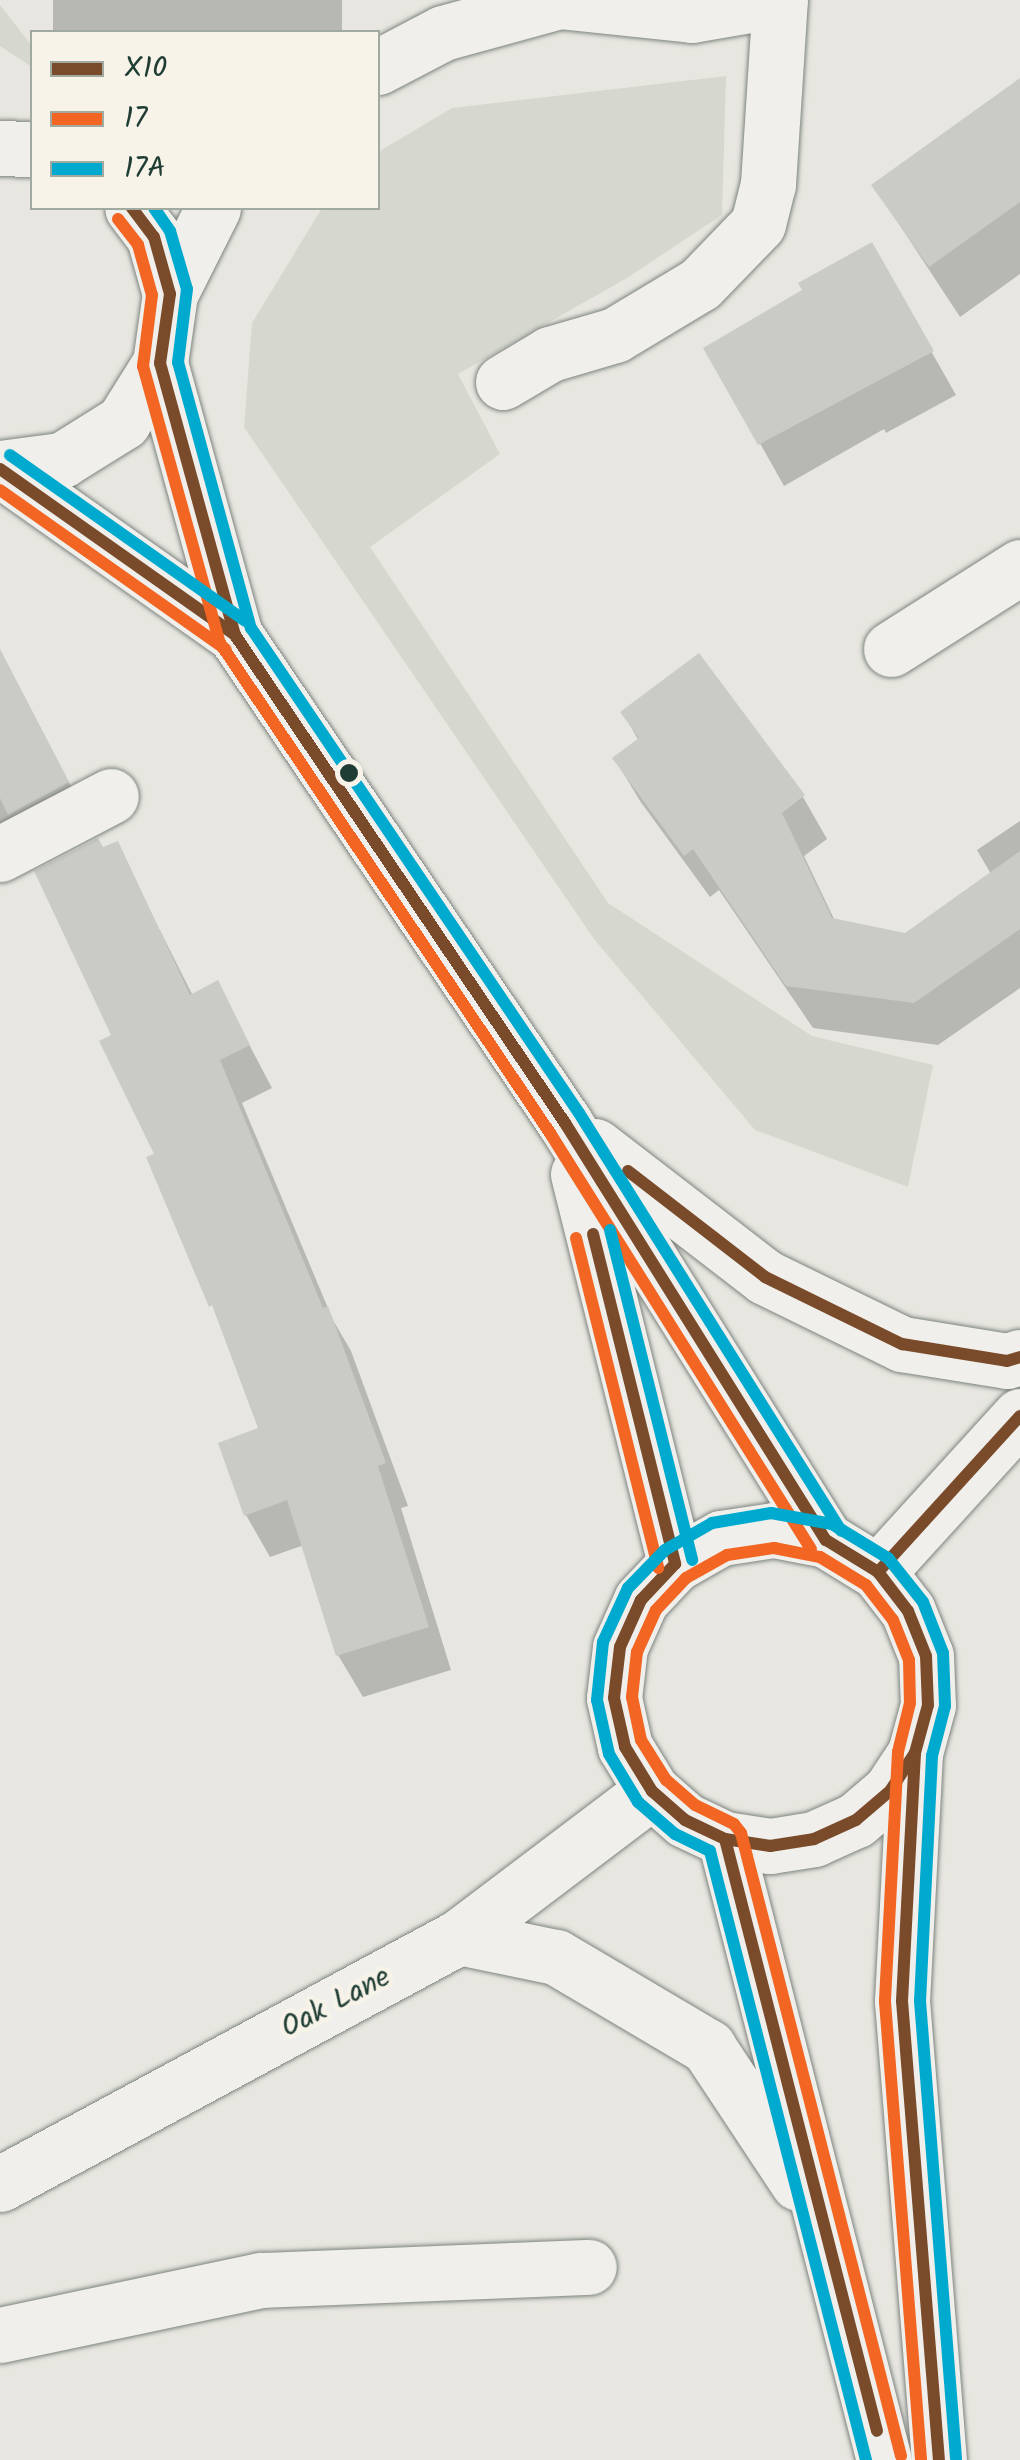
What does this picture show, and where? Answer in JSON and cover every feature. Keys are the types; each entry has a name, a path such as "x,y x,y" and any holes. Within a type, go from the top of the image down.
{"main road":[{"path":"380,66 443,33 559,1 692,15 780,0 768,184 758,224 700,284 615,335 550,354 503,382"},
{"path":"134,210 154,237 170,294"},
{"path":"212,210 170,294 160,363 234,635 564,1123 826,1540"},
{"path":"0,468 62,460 123,422 160,363"},
{"path":"0,468 234,635"},
{"path":"892,649 1020,567"},
{"path":"0,854 111,796"},
{"path":"564,1123 765,1277 902,1344 1007,1361 1020,1357"},
{"path":"564,1123 675,1564"},
{"path":"878,1572 1020,1416"},
{"path":"915,1753 890,1791 856,1820 828,1833 770,1846 725,1839 685,1820 652,1792 625,1748 614,1698 620,1647 640,1600 675,1564 721,1538 774,1530 826,1540 878,1572 908,1611 926,1656 928,1706 915,1753 902,2000 938,2460"},
{"name":"Oak Lane","path":"0,2184 459,1937 652,1792"},
{"path":"725,1839 884,2460"},
{"path":"459,1937 556,1958 708,2047 822,2218"},
{"path":"0,2335 262,2280 589,2268"}],"shaded area":[{"path":"0,5 30,43 30,66 0,46"},
{"path":"726,76 722,215 627,278 458,374 500,454 370,547 608,903 812,1036 933,1065 908,1187 755,1130 594,939 244,427 252,323 321,210 380,210 380,151 452,108"}],"building":[{"path":"1020,78 1020,202 929,267 871,185"},
{"path":"872,242 934,351 758,445 703,348 802,290 798,283"},
{"path":"0,649 69,782 8,815 0,798"},
{"path":"699,653 805,795 782,813 832,918 905,933 1020,851 1020,929 914,1003 786,986 693,849 684,856 612,758 639,738 620,712"},
{"path":"98,838 103,847 118,841 190,995 218,980 250,1045 220,1060 323,1308 328,1306 386,1463 378,1466 429,1627 336,1656 287,1500 244,1516 218,1443 258,1428 212,1305 209,1307 146,1157 154,1154 99,1041 111,1035 34,871"}],"transit line":[{"name":"X10","path":"134,210 154,237 170,294 160,363 235,635 565,1123 826,1540 878,1572 908,1611 926,1656 928,1705 915,1753 902,2001 939,2460"},
{"name":"17A","path":"155,210 170,231 187,289 178,362 251,628 579,1113 841,1531"},
{"name":"17","path":"118,219 138,245 152,295 143,366 220,643 550,1133 811,1549"},
{"name":"17A","path":"10,455 245,621"},
{"name":"X10","path":"0,469 235,635"},
{"name":"17","path":"0,490 225,649"},
{"name":"X10","path":"628,1171 765,1277 902,1344 1007,1361 1020,1357"},
{"name":"17A","path":"610,1230 692,1560"},
{"name":"X10","path":"593,1234 675,1564 641,1600 620,1647 614,1698 625,1747 652,1791 685,1820 725,1839 770,1846 814,1839 856,1820 890,1791 915,1753"},
{"name":"17","path":"576,1238 658,1568"},
{"name":"X10","path":"878,1572 1020,1416"},
{"name":"17A","path":"866,2460 710,1851 675,1834 638,1802 609,1754 597,1700 603,1642 628,1588 665,1550 712,1523 771,1513 832,1524 888,1558 923,1602 943,1653 945,1706 932,1756 920,2001 956,2459"},
{"name":"17","path":"901,2456 741,1833 734,1824 695,1805 666,1780 641,1740 632,1697 637,1652 656,1610 686,1578 727,1555 774,1548 820,1557 866,1585 893,1620 909,1660 910,1703 898,1752 885,2002 921,2460"},
{"name":"X10","path":"725,1839 877,2431"}]}
